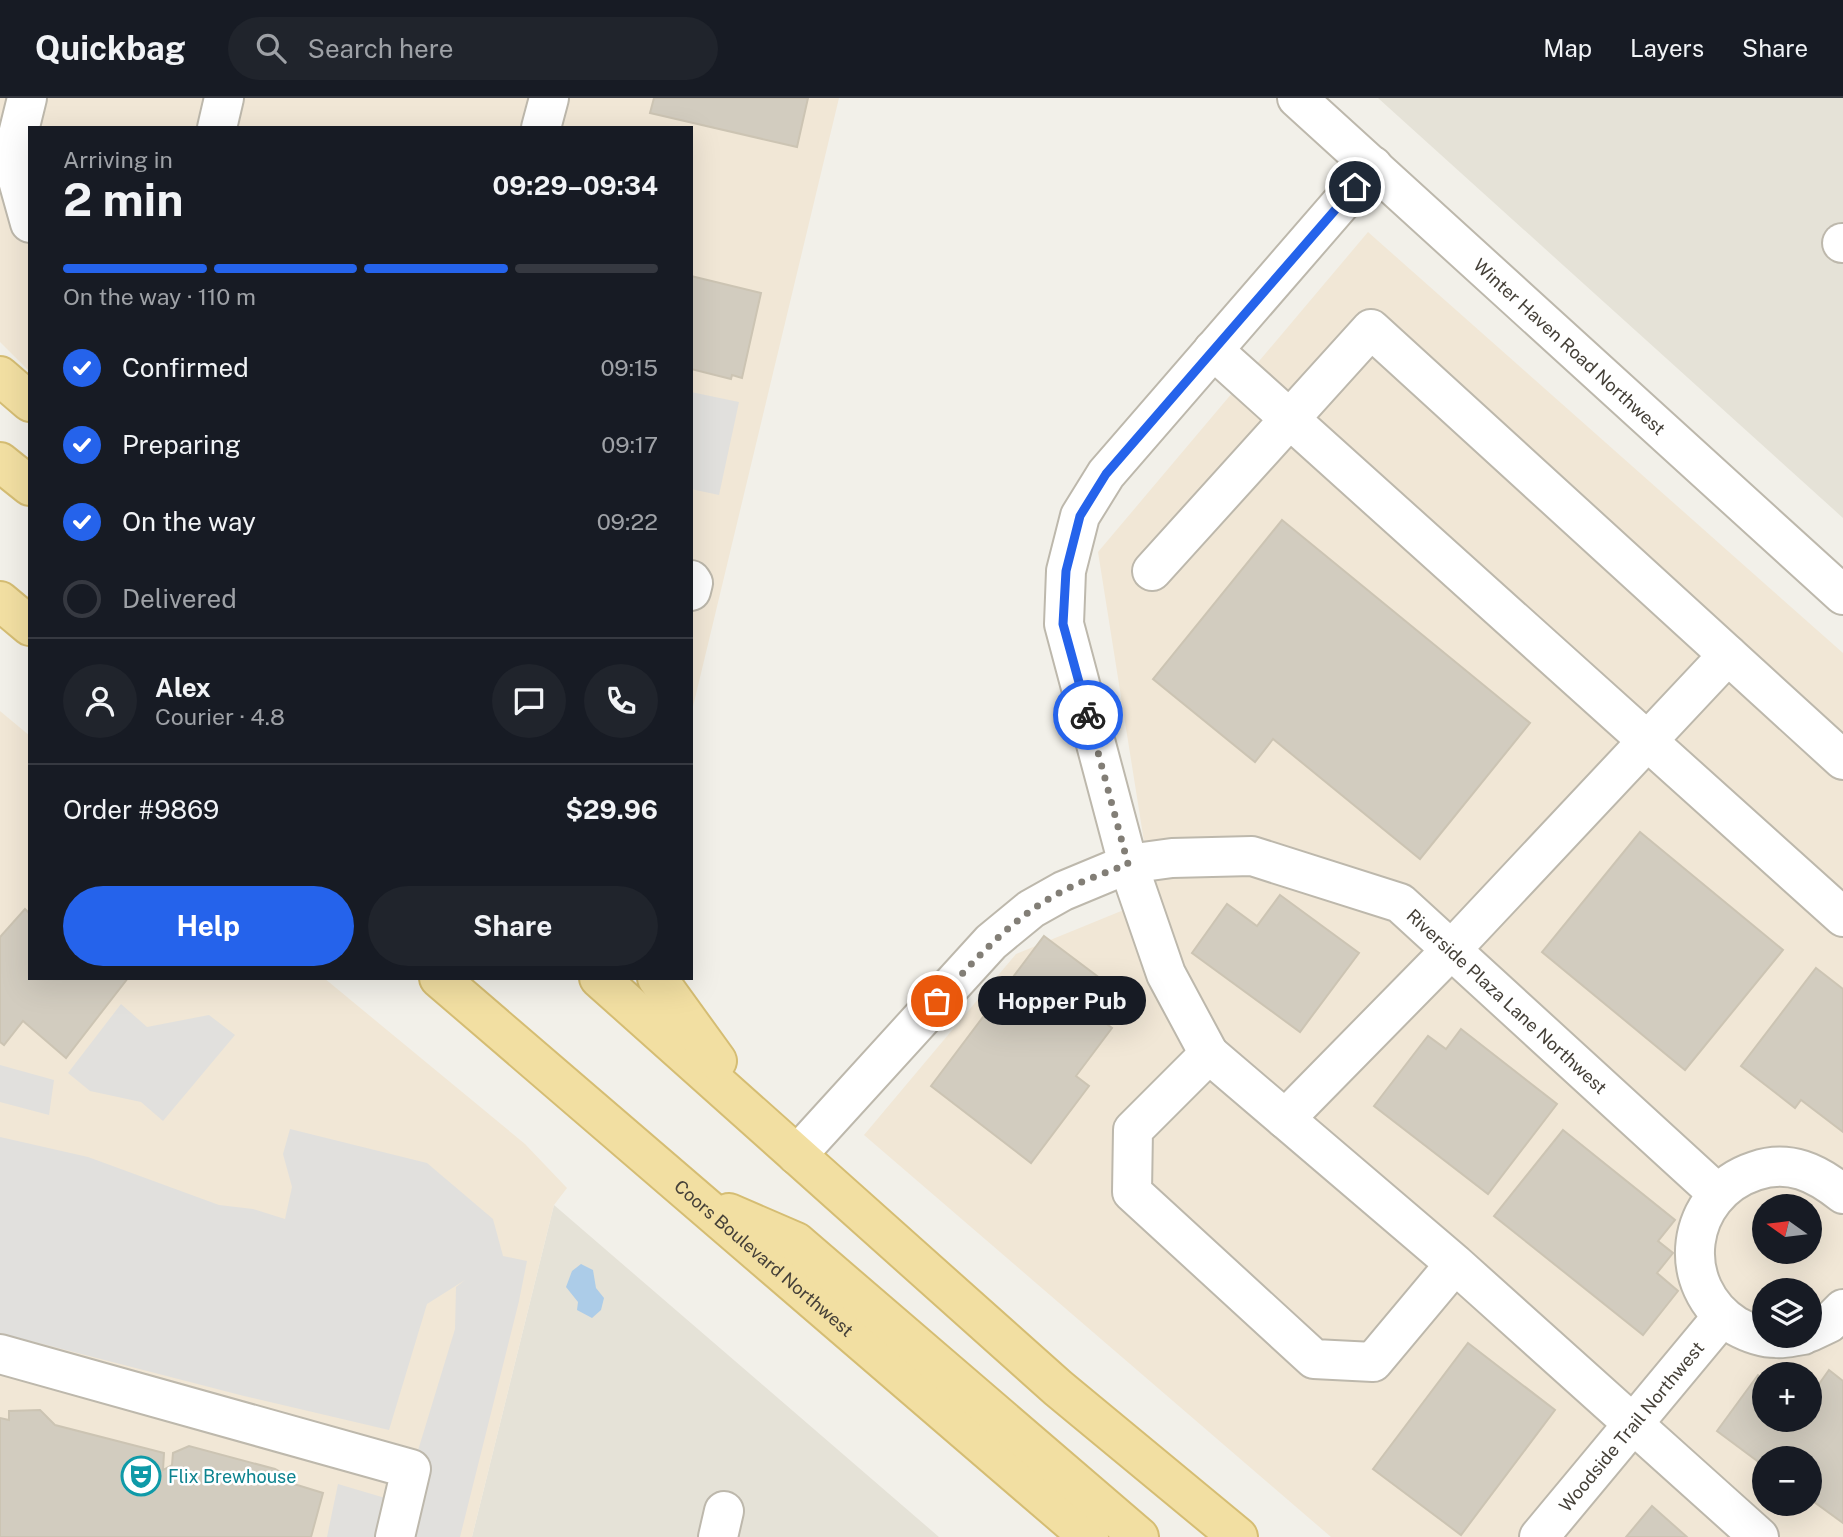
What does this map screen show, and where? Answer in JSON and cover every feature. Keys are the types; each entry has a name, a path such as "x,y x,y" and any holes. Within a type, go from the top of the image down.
{"main road":[{"path":"0,376 28,400"},
{"path":"0,462 28,484"},
{"path":"0,601 28,624"},
{"name":"Coors Boulevard Northwest","path":"441,980 1089,1537"},
{"path":"601,980 1058,1388 1238,1537"},
{"path":"658,980 757,1117"},
{"path":"692,1196 796,1242 1139,1537"}],"street":[{"path":"27,98 6,160 28,218"},
{"path":"217,126 224,98"},
{"path":"542,126 549,98"},
{"name":"Winter Haven Road Northwest","path":"1297,98 1843,595"},
{"path":"1373,166 1106,474 1080,516 1066,571 1063,624 1128,864 1166,974 1209,1054 1455,1265 1759,1537"},
{"path":"1152,571 1371,329 1843,760"},
{"path":"1213,350 1843,917"},
{"path":"1285,1119 1451,950 1728,655"},
{"name":"Riverside Plaza Lane Northwest","path":"797,1155 991,942 1031,909 1063,891 1128,864 1172,858 1252,856 1400,903 1717,1193"},
{"path":"1209,1054 1133,1130 1132,1192 1314,1359 1373,1362 1455,1265"},
{"path":"1752,1333 1722,1317 1705,1296 1696,1270 1694,1242 1702,1216 1717,1193 1740,1176 1767,1167 1805,1171 1823,1178 1843,1194"},
{"path":"1822,1326 1843,1310"},
{"name":"Woodside Trail Northwest","path":"1539,1537 1722,1317"},
{"path":"0,1354 411,1469 395,1537"}],"shaded area":[{"path":"0,98 839,98 693,707 693,126 28,126 28,370 0,342"},
{"path":"1378,98 1843,98 1843,518 1822,499"},
{"path":"1368,232 1843,653 1843,1537 1331,1537 864,1135 1016,954 1153,898 1098,552"},
{"path":"693,392 739,402 719,495 693,489"},
{"path":"0,711 28,734 28,980 326,980 525,1144 567,1188 554,1205 472,1537 0,1537"},
{"path":"121,1004 147,1027 209,1015 235,1035 163,1121 141,1102 90,1091 68,1073"},
{"path":"0,1065 54,1080 49,1115 0,1102"},
{"path":"290,1129 427,1163 493,1219 503,1256 527,1261 460,1537 327,1537 338,1484 402,1503 455,1329 456,1287 465,1280 427,1304 389,1430 0,1333 0,1137 88,1157 219,1205 253,1209 285,1219 292,1187 283,1154"},
{"path":"554,1205 939,1537 472,1537"}],"water":[{"path":"581,1264 593,1270 596,1288 604,1298 601,1310 592,1318 577,1310 578,1302 566,1287 572,1271"}],"building":[{"path":"654,98 808,98 797,147 650,113"},
{"path":"693,276 761,293 742,378 732,375 731,379 693,370"},
{"path":"1282,520 1530,723 1420,859 1273,739 1255,762 1153,679"},
{"path":"1640,832 1783,950 1685,1070 1542,952"},
{"path":"1280,895 1359,953 1300,1032 1192,953 1227,904 1257,926"},
{"path":"25,909 28,912 28,980 126,980 66,1058 23,1021 4,1045 0,1042 0,937"},
{"path":"1044,936 1101,979 1081,1005 1112,1028 1076,1076 1089,1086 1031,1163 931,1086"},
{"path":"1816,968 1843,989 1843,1132 1801,1100 1795,1108 1741,1066"},
{"path":"1461,1029 1557,1104 1488,1194 1374,1106 1428,1036 1446,1049"},
{"path":"1563,1130 1675,1220 1658,1241 1673,1253 1657,1273 1678,1291 1643,1335 1494,1216"},
{"path":"1468,1343 1555,1410 1461,1535 1373,1469"},
{"path":"1829,1370 1843,1381 1843,1523 1822,1508 1822,1446 1752,1446 1752,1457 1717,1431 1752,1383 1752,1432 1822,1432 1822,1380"},
{"name":"Flix Brewhouse","path":"40,1410 55,1425 164,1453 163,1470 172,1465 173,1453 189,1446 275,1469 282,1473 281,1480 323,1493 311,1537 0,1537 0,1418 9,1420 9,1411"},
{"path":"1652,1506 1687,1537 1626,1537"}],"way so far":[{"path":"937,1001 991,942 1031,909 1063,891 1128,864 1088,715"}],"place":[{"name":"Hopper Pub","path":"937,1001"},
{"name":"Flix Brewhouse","path":"141,1476"}],"route":[{"path":"1088,715 1063,624 1066,571 1080,516 1106,474 1355,187"}]}
